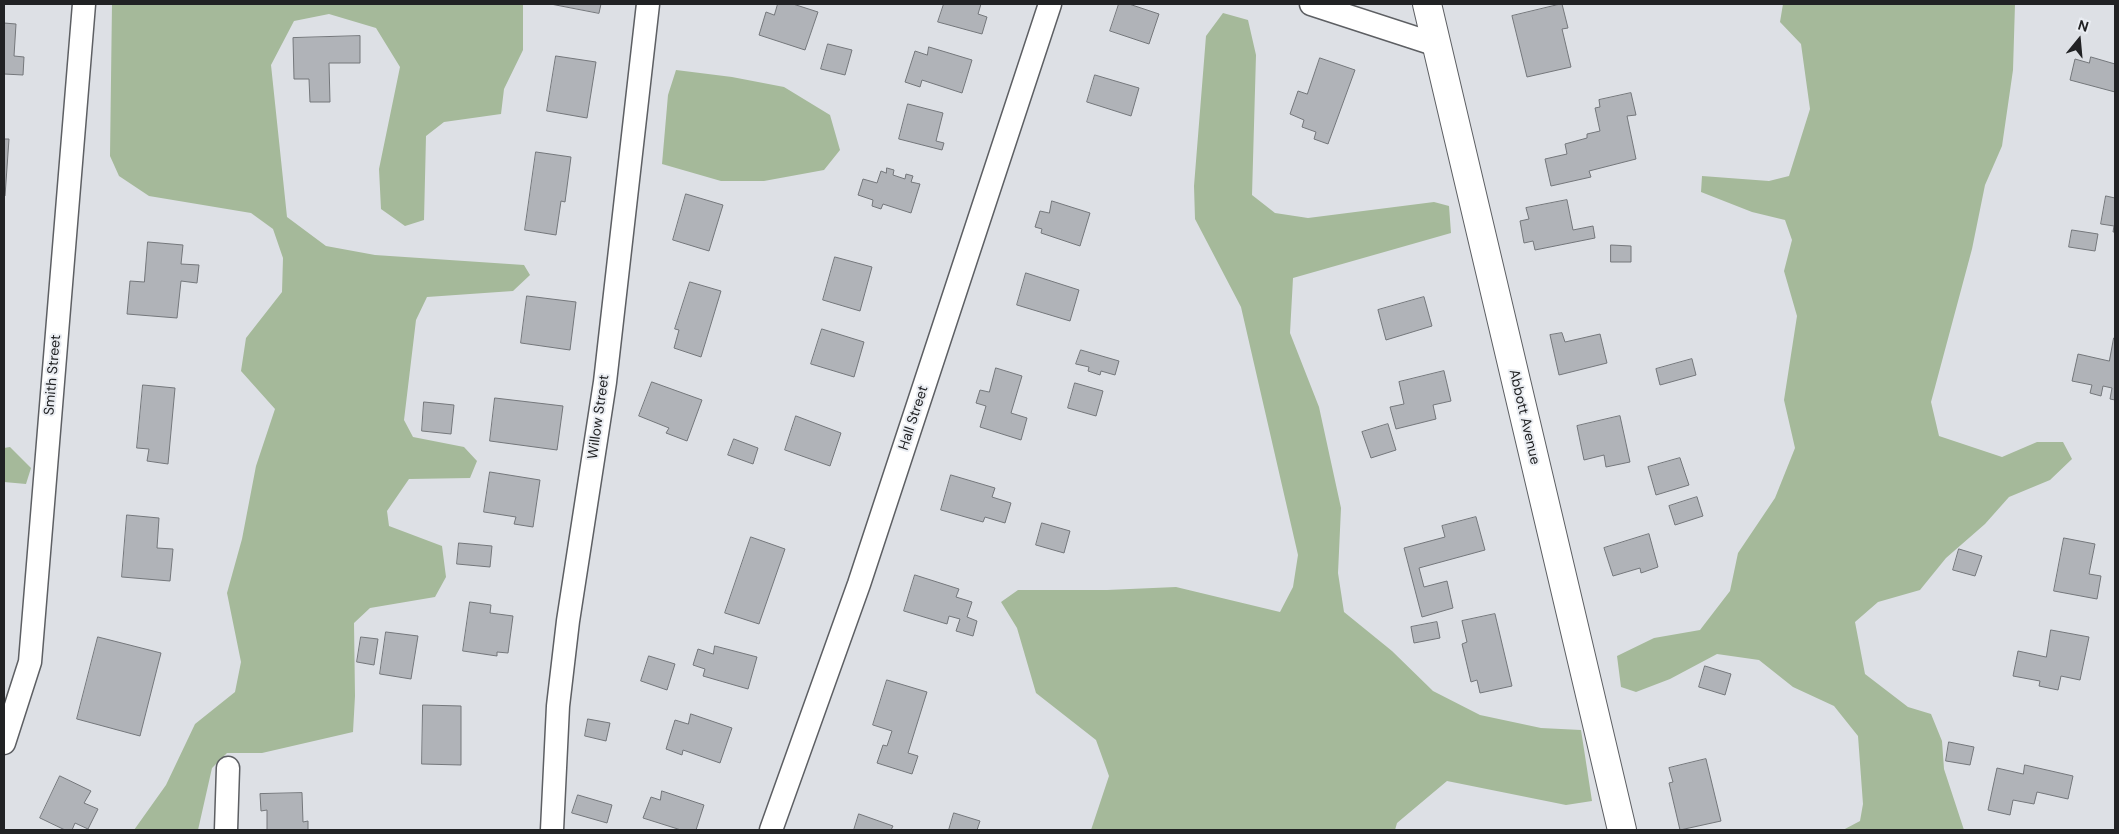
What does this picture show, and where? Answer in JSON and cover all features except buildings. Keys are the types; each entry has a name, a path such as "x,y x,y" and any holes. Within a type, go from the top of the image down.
{"street":[{"name":"Smith Street","path":"4,743 30,662 84,4"},
{"name":"Willow Street","path":"552,830 558,706 567,630 605,382 648,4"},
{"name":"Hall Street","path":"771,830 859,584 1050,4"},
{"path":"1311,4 1437,45"},
{"name":"Abbott Avenue","path":"1427,4 1622,830"},
{"path":"226,830 228,768"}],"green space":[{"path":"112,4 523,4 523,50 504,89 501,114 444,122 426,136 424,220 405,226 381,209 379,169 400,67 376,28 329,14 294,21 271,65 287,217 326,246 375,255 524,265 530,275 513,291 427,297 416,320 404,420 413,437 464,447 477,461 470,478 409,479 387,511 389,526 442,546 446,577 435,597 370,608 354,623 355,696 353,732 262,753 227,753 212,768 198,830 134,830 166,785 195,724 235,692 241,662 227,593 242,539 256,466 275,409 241,371 246,338 282,292 283,258 273,229 251,213 149,196 119,176 110,156"},
{"path":"1783,4 2015,4 2013,70 2002,146 1985,185 1972,249 1931,402 1939,436 2002,457 2037,442 2063,442 2072,459 2050,480 2009,497 1985,524 1946,558 1920,590 1878,602 1855,622 1865,674 1908,707 1931,714 1942,741 1944,769 1964,830 1843,830 1860,821 1863,804 1858,736 1834,706 1793,687 1759,660 1717,654 1670,679 1636,692 1621,687 1617,656 1654,638 1700,630 1730,591 1738,553 1775,498 1795,448 1784,400 1797,316 1784,271 1792,240 1785,220 1752,212 1701,192 1702,176 1769,181 1789,176 1810,109 1801,44 1780,22"},
{"path":"1223,13 1248,20 1256,55 1252,195 1275,213 1308,218 1434,202 1449,206 1451,233 1293,278 1290,333 1319,407 1341,508 1338,573 1344,612 1392,651 1433,691 1480,715 1541,728 1581,730 1592,801 1566,805 1447,781 1397,823 1395,830 1091,830 1109,776 1096,740 1036,693 1017,628 1001,602 1018,590 1107,590 1176,587 1280,612 1293,587 1298,555 1241,307 1195,219 1194,186 1206,36"},
{"path":"676,70 732,77 784,87 830,115 840,150 824,170 764,181 721,181 662,164 668,95"},
{"path":"10,447 31,468 26,484 4,482 4,448"}]}
